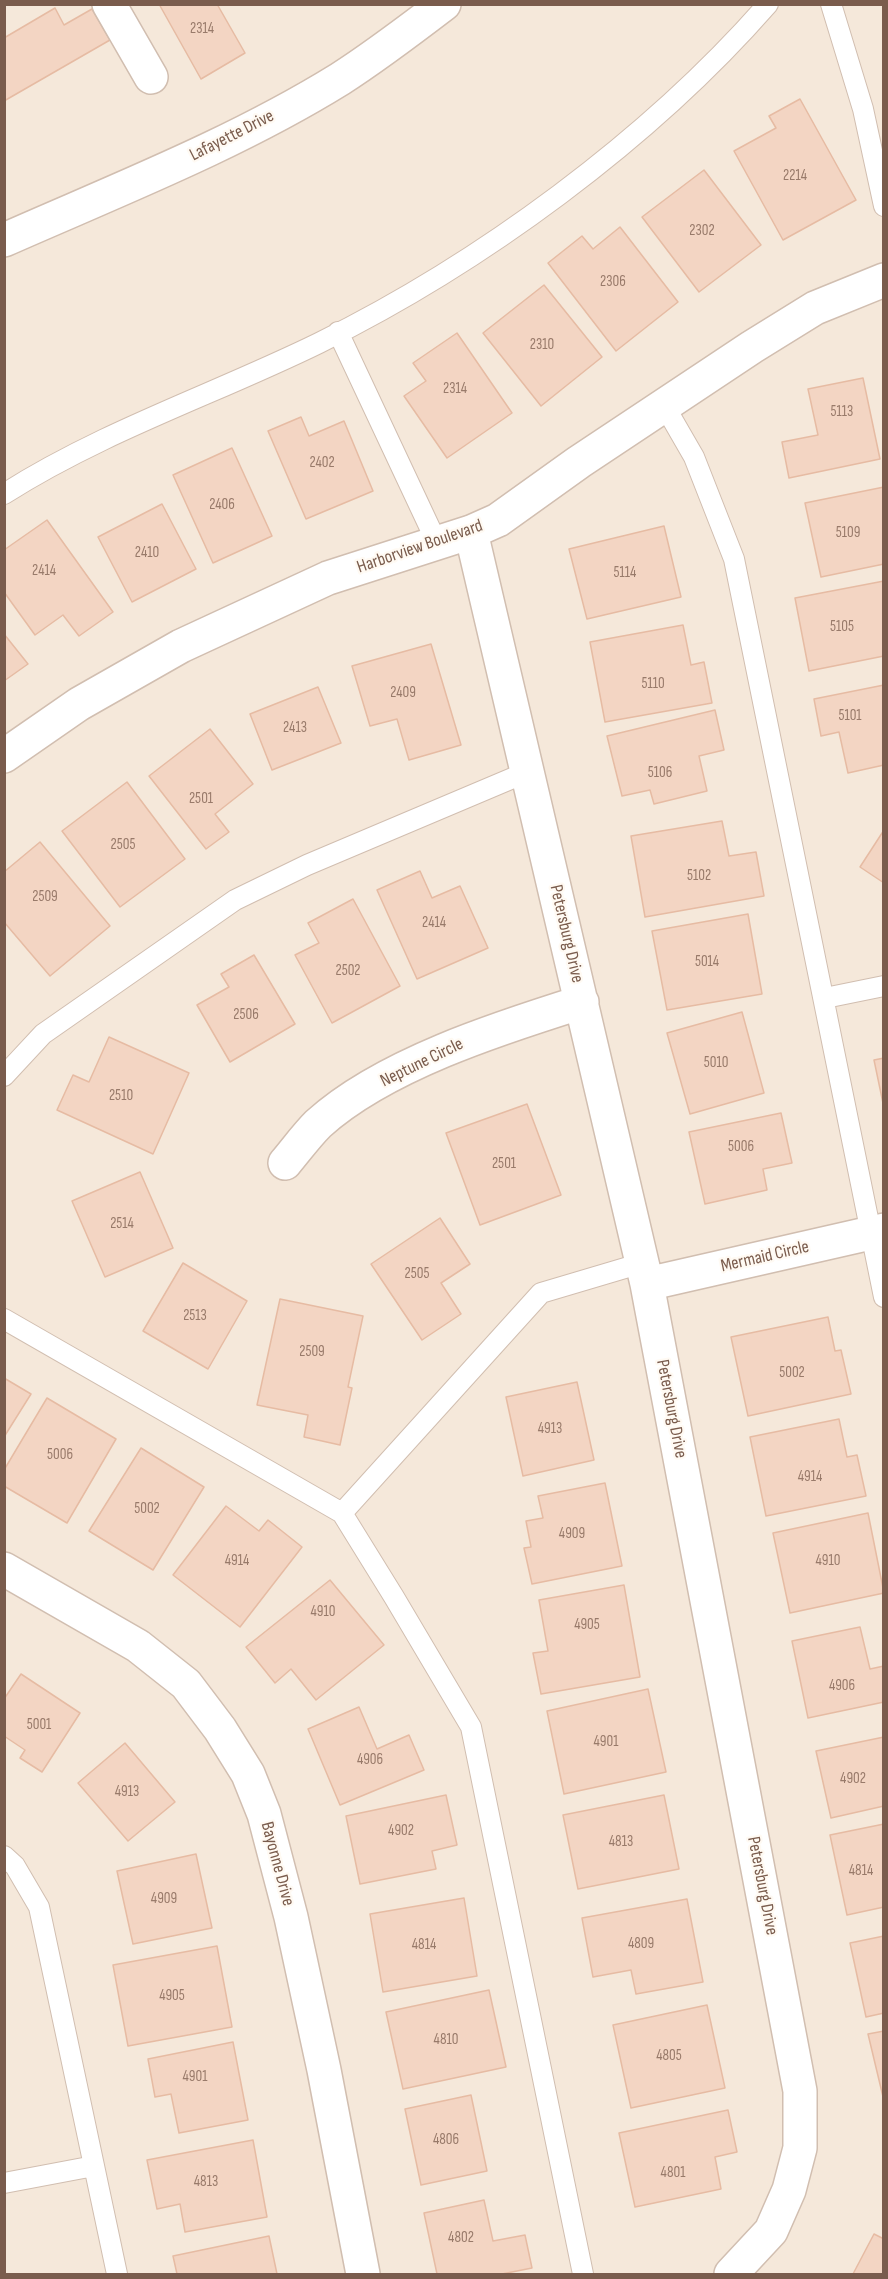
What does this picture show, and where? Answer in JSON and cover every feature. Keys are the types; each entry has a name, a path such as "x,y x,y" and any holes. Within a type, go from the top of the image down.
{"street":[{"path":"109,4 150,77"},
{"name":"Lafayette Drive","path":"4,240 206,150 275,114 340,79 444,4"},
{"name":"Harborview Boulevard","path":"4,756 79,704 181,646 328,578 471,532 498,520 664,405 815,308 884,280"},
{"name":"Petersburg Drive","path":"471,532 644,1274 800,2091 800,2148 789,2190 771,2231 731,2274"},
{"name":"Neptune Circle","path":"285,1163 318,1125 354,1098 402,1070 506,1026 582,1002"},
{"name":"Mermaid Circle","path":"644,1274 877,1231"},
{"name":"Bayonne Drive","path":"4,1569 138,1646 186,1684 220,1729 248,1774 264,1814 291,1917 324,2070 363,2274"}],"lane":[{"path":"4,494 62,460 338,332 456,264 519,222 674,100 768,4"},
{"path":"831,4 863,110 884,206"},
{"path":"338,332 437,543"},
{"path":"664,405 694,457 734,559 825,998 877,1231 884,1297"},
{"path":"4,1076 43,1034 235,900 307,865 527,772"},
{"path":"825,998 884,986"},
{"path":"342,1513 541,1293 644,1274"},
{"path":"4,1319 342,1513 471,1727 526,1986 583,2274"},
{"path":"4,1856 15,1866 39,1907 117,2274"},
{"path":"4,2183 94,2166"}],"shaded area":[{"path":"5,5 883,5 883,2274 5,2274"}],"building":[{"path":"159,4 217,4 245,53 201,79"},
{"path":"55,8 64,25 92,9 110,40 4,101 4,38"},
{"path":"800,99 856,200 783,240 734,151 776,128 769,116"},
{"path":"704,170 761,245 699,292 642,217"},
{"path":"620,227 678,302 616,351 548,263 582,236 593,249"},
{"path":"544,285 602,357 541,406 483,333"},
{"path":"457,333 512,413 447,458 404,396 426,381 413,363"},
{"path":"863,378 880,459 789,478 782,442 818,435 808,389"},
{"path":"301,417 309,436 344,421 373,491 306,519 268,431"},
{"path":"232,448 272,536 213,563 173,475"},
{"path":"884,487 884,564 821,577 805,503"},
{"path":"162,504 196,569 132,602 98,537"},
{"path":"47,520 113,612 79,636 63,615 35,635 4,592 4,550"},
{"path":"664,526 681,597 587,619 569,549"},
{"path":"884,581 884,656 809,671 795,598"},
{"path":"683,625 691,665 704,662 712,703 605,722 590,642"},
{"path":"4,634 28,664 4,681"},
{"path":"431,644 461,745 409,760 397,719 370,726 352,666"},
{"path":"884,685 884,765 848,773 839,732 821,736 814,699"},
{"path":"318,687 341,743 272,770 250,714"},
{"path":"715,710 724,750 699,756 707,791 654,804 650,790 622,796 607,736"},
{"path":"210,729 253,784 215,814 229,832 206,849 149,776"},
{"path":"127,782 185,859 120,907 62,831"},
{"path":"722,821 729,856 756,852 764,896 645,917 631,836"},
{"path":"884,830 884,883 860,867"},
{"path":"40,842 110,926 50,976 4,922 4,872"},
{"path":"420,871 432,898 460,886 488,948 417,979 377,890"},
{"path":"353,899 400,986 332,1023 295,955 319,943 308,923"},
{"path":"748,914 762,994 667,1010 652,931"},
{"path":"254,955 295,1024 230,1062 197,1005 229,987 221,974"},
{"path":"742,1012 764,1093 690,1114 667,1033"},
{"path":"109,1037 189,1073 153,1154 57,1110 73,1075 89,1082"},
{"path":"884,1058 884,1108 874,1060"},
{"path":"527,1104 561,1195 480,1225 446,1133"},
{"path":"781,1113 792,1163 763,1169 767,1190 705,1204 689,1132"},
{"path":"140,1172 173,1248 105,1277 72,1201"},
{"path":"440,1218 470,1264 441,1283 461,1314 422,1340 371,1264"},
{"path":"183,1263 247,1301 208,1369 143,1331"},
{"path":"280,1299 363,1316 348,1387 352,1388 340,1445 304,1437 308,1415 257,1405"},
{"path":"828,1317 835,1351 841,1350 851,1394 748,1416 731,1337"},
{"path":"4,1378 31,1394 4,1437"},
{"path":"577,1382 594,1460 523,1476 506,1397"},
{"path":"47,1398 116,1439 67,1523 4,1486 4,1470"},
{"path":"839,1419 847,1457 857,1455 866,1496 766,1516 750,1437"},
{"path":"141,1448 204,1487 153,1570 89,1531"},
{"path":"605,1483 622,1566 532,1584 524,1548 531,1547 526,1521 543,1518 538,1496"},
{"path":"226,1506 259,1531 268,1520 302,1547 240,1627 173,1575"},
{"path":"868,1513 884,1593 790,1613 773,1533"},
{"path":"330,1580 384,1645 316,1700 291,1669 275,1683 246,1647"},
{"path":"624,1585 640,1677 541,1694 533,1653 548,1651 539,1600"},
{"path":"860,1627 870,1669 884,1666 884,1702 808,1718 792,1641"},
{"path":"21,1674 80,1713 42,1772 20,1758 25,1750 4,1736 4,1699"},
{"path":"648,1689 666,1772 564,1794 547,1711"},
{"path":"359,1707 377,1749 409,1735 424,1770 340,1805 308,1729"},
{"path":"884,1737 884,1806 831,1818 816,1751"},
{"path":"125,1743 175,1802 128,1841 78,1783"},
{"path":"446,1795 457,1845 432,1851 436,1869 360,1884 346,1816"},
{"path":"664,1795 679,1869 578,1889 563,1815"},
{"path":"884,1824 884,1907 847,1915 830,1835"},
{"path":"196,1854 212,1928 133,1944 117,1871"},
{"path":"464,1898 477,1976 383,1992 370,1914"},
{"path":"687,1899 703,1982 636,1994 631,1970 593,1977 582,1918"},
{"path":"884,1936 884,2013 866,2017 850,1943"},
{"path":"217,1946 232,2027 128,2046 113,1965"},
{"path":"489,1990 506,2067 403,2089 386,2012"},
{"path":"707,2005 725,2088 631,2108 613,2025"},
{"path":"884,2031 884,2101 868,2034"},
{"path":"233,2042 248,2120 179,2133 171,2094 155,2097 148,2059"},
{"path":"471,2095 487,2171 421,2185 405,2109"},
{"path":"728,2110 737,2152 715,2157 721,2189 635,2207 619,2133"},
{"path":"253,2140 267,2217 185,2232 180,2204 157,2209 147,2160"},
{"path":"484,2200 493,2241 525,2235 532,2268 502,2274 437,2274 424,2213"},
{"path":"874,2234 884,2239 884,2274 853,2274"},
{"path":"269,2236 277,2274 177,2274 173,2256"}]}
